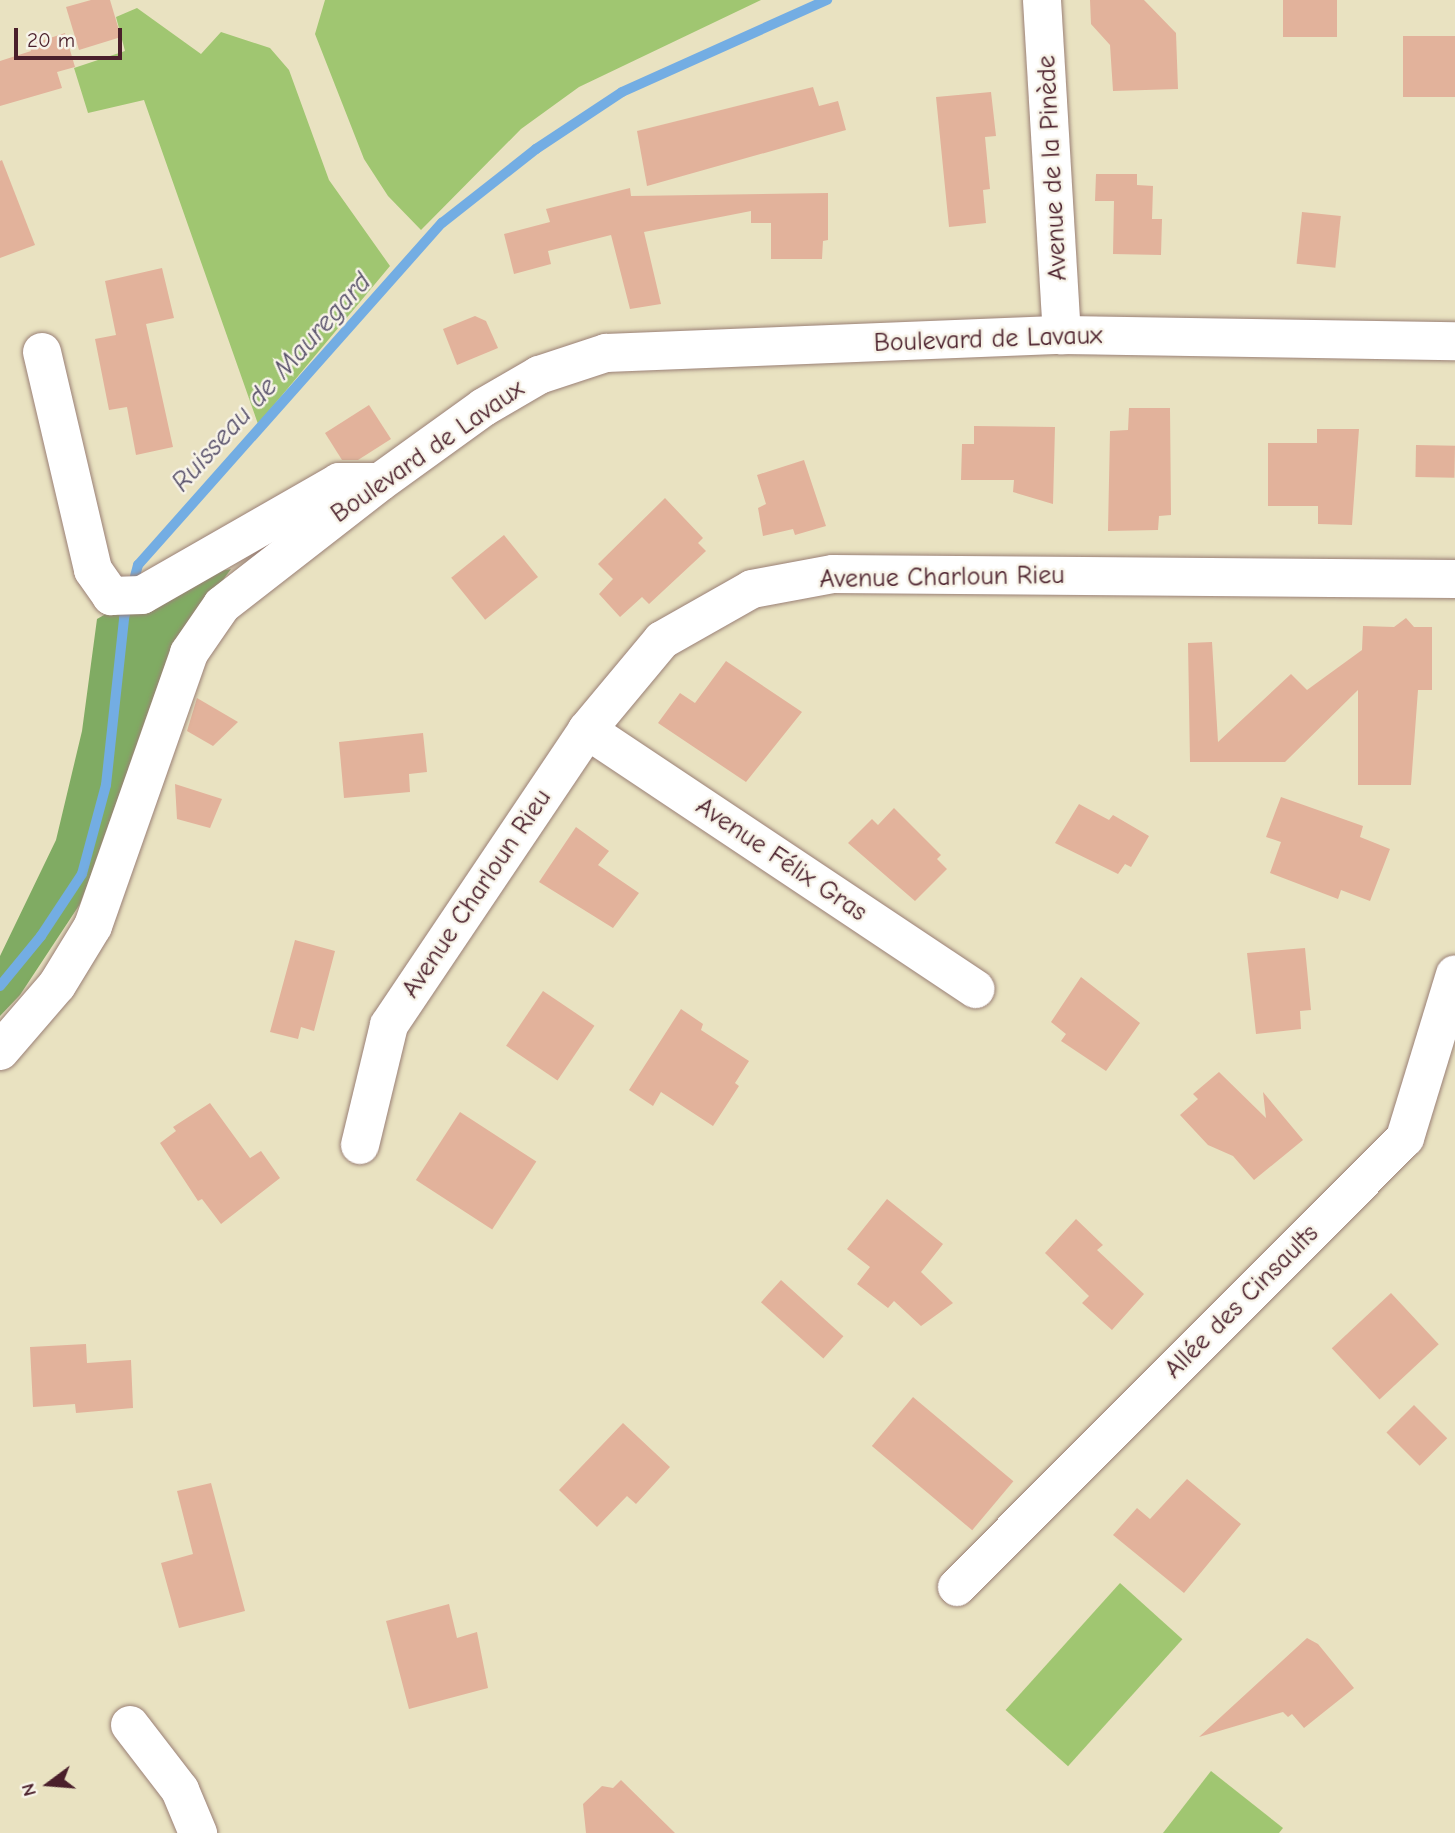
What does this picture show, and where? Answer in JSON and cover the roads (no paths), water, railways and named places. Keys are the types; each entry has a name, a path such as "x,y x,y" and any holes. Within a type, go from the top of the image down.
{"street":[{"name":"Avenue de la Pinède","path":"1042,0 1062,335"},
{"name":"Boulevard de Lavaux","path":"0,1051 57,985 93,926 189,653 222,605 380,482 484,407 539,375 606,353 1062,335 1455,341"},
{"path":"42,352 93,570 111,596 133,596 339,482 380,482"},
{"name":"Avenue Charloun Rieu","path":"360,1145 389,1025 587,730 662,640 752,589 833,574 1455,579"},
{"name":"Avenue Félix Gras","path":"587,730 975,989"},
{"name":"Allée des Cinsaults","path":"957,1587 1405,1138 1455,974"},
{"path":"130,1725 180,1790 198,1833"}],"waterway":[{"name":"Ruisseau de Mauregard","path":"0,986 41,936 82,874 106,785 124,618 138,565 442,223 536,149 622,92 827,0"}]}
